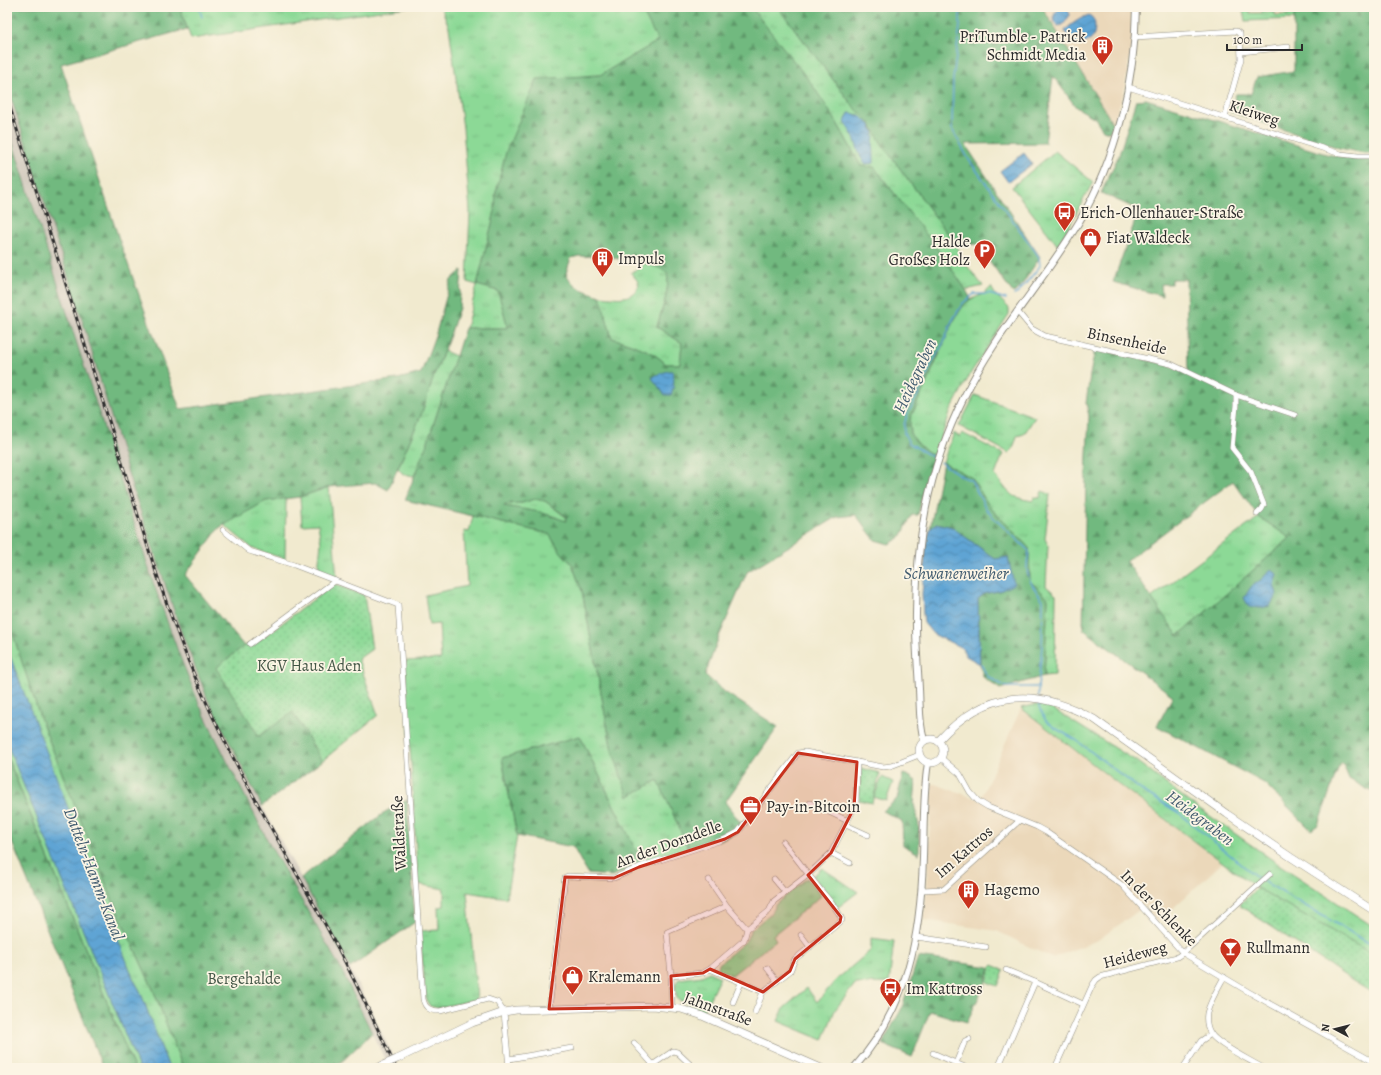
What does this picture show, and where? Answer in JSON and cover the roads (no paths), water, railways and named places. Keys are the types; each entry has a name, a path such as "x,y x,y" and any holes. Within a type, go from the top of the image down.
{"main road":[{"path":"938,740 959,720 983,706 1006,699 1050,701 1074,708 1094,719 1227,814 1374,911"},
{"path":"931,738 938,740 943,747 943,755 935,762 928,763 922,759 919,747 924,740 931,738"},
{"name":"Jahnstraße","path":"381,1067 472,1023 504,1012 516,1010 653,1006 672,1007 700,1014 821,1068"}],"street":[{"path":"924,740 920,718 916,634 916,580 924,516 936,464 964,396 995,343 1059,252 1091,200 1103,174 1117,137 1128,87 1135,37 1136,7"},
{"path":"1135,37 1236,31 1240,34 1241,52 1238,71 1225,117"},
{"path":"1241,52 1288,47"},
{"name":"Kleiweg","path":"1128,87 1341,154 1374,156"},
{"name":"Binsenheide","path":"1017,311 1032,329 1045,336 1171,364 1236,395 1295,415"},
{"path":"1236,395 1232,448 1251,472 1264,505 1257,514"},
{"path":"223,530 249,550 335,581"},
{"path":"250,644 335,581"},
{"name":"Waldstraße","path":"335,581 398,605 424,1005 434,1011 440,1011 475,1002 491,1000 499,1004 504,1012"},
{"name":"An der Dorndelle","path":"549,1009 565,877 614,878 639,866 725,839 738,832 798,753 805,752 876,767 891,766 920,755"},
{"name":"In der Schlenke","path":"941,758 960,774 970,792 978,801 1046,832 1122,886 1183,953 1374,1062"},
{"path":"671,976 703,973 710,969 744,940 747,929 769,911 774,901 809,874 831,853 847,823 857,799 857,762"},
{"path":"854,1068 875,1043 894,1009 909,969 916,937 922,890 924,798 928,763"},
{"path":"810,804 868,835"},
{"name":"Im Kattros","path":"922,890 944,889 1019,821"},
{"path":"755,1012 764,992 790,971 795,959 842,920 835,908 783,842"},
{"path":"831,853 850,863"},
{"name":"Heideweg","path":"1055,1068 1083,1004 1096,980 1100,977 1177,957 1270,874"},
{"path":"709,880 727,906 747,929"},
{"path":"774,880 785,892"},
{"path":"672,1007 667,932 727,906"},
{"path":"801,935 810,947"},
{"path":"916,937 986,946"},
{"path":"768,968 777,981"},
{"path":"710,969 764,992"},
{"path":"1006,970 1083,1004"},
{"path":"1224,977 1207,1013 1206,1022 1211,1034 1218,1041 1263,1068"},
{"path":"998,1068 1035,982"},
{"path":"733,1002 741,983"},
{"path":"504,1012 509,1068"},
{"path":"1183,1068 1201,1041 1211,1034"},
{"path":"956,1063 965,1041 969,1039"},
{"path":"634,1044 652,1067 673,1051 677,1052 694,1068"},
{"path":"509,1059 572,1048"},
{"path":"933,1053 967,1068"}],"water":[{"path":"1064,7 1068,10 1070,15 1063,25 1058,26 1054,22 1054,14 1059,9"},
{"path":"1089,15 1094,21 1094,35 1086,43 1078,45 1071,41 1065,31 1069,26"},
{"path":"849,113 853,113 861,117 871,126 873,130 874,163 866,164 861,158 854,138 845,122"},
{"path":"1024,153 1032,164 1008,182 1000,171"},
{"path":"668,371 672,371 674,377 673,387 671,395 665,395 652,378"},
{"name":"Schwanenweiher","path":"936,523 952,527 995,559 1008,557 1014,584 1002,590 984,594 978,599 980,664 966,656 962,648 933,634 924,623 922,594 926,544 930,529"},
{"path":"1271,569 1277,574 1274,584 1277,594 1270,606 1260,608 1249,607 1244,598 1251,587 1262,579"},
{"path":"7,648 169,1068 139,1068 7,744"}],"waterway":[{"path":"199,7 202,17"},
{"name":"Heidegraben","path":"960,7 960,26 953,79 952,129 969,160 1039,257 1040,266 1018,293 1014,295"},
{"name":"Heidegraben","path":"936,459 909,443 904,433 904,425 907,415 944,342 952,321 963,303 974,294 989,294 1006,299"},
{"name":"Heidegraben","path":"940,462 963,477 971,480 986,509 1029,551 1027,572 1032,585 1043,600 1042,645 1038,687"},
{"name":"Heidegraben","path":"981,664 987,676 1006,687 1038,687 1038,697"},
{"name":"Heidegraben","path":"1039,701 1039,708 1046,721 1076,740 1141,790 1179,813 1258,878 1374,946"}],"railway":[{"path":"7,98 150,553 169,610 190,665 235,762 341,954 396,1068"}],"place":[{"name":"PriTumble - Patrick Schmidt Media","path":"1102,66"},
{"name":"Erich-Ollenhauer-Straße","path":"1064,232"},
{"name":"Fiat Waldeck","path":"1091,258"},
{"name":"Halde Großes Holz","path":"985,270"},
{"name":"Impuls","path":"602,278"},
{"name":"Pay-in-Bitcoin","path":"751,826"},
{"name":"Hagemo","path":"968,910"},
{"name":"Rullmann","path":"1231,968"},
{"name":"Kralemann","path":"573,996"},
{"name":"Im Kattross","path":"890,1008"}],"park label":[{"name":"KGV Haus Aden","path":"309,666"},
{"name":"Bergehalde","path":"244,979"}],"water label":[{"name":"Datteln-Hamm-Kanal","path":"94,874"}]}
